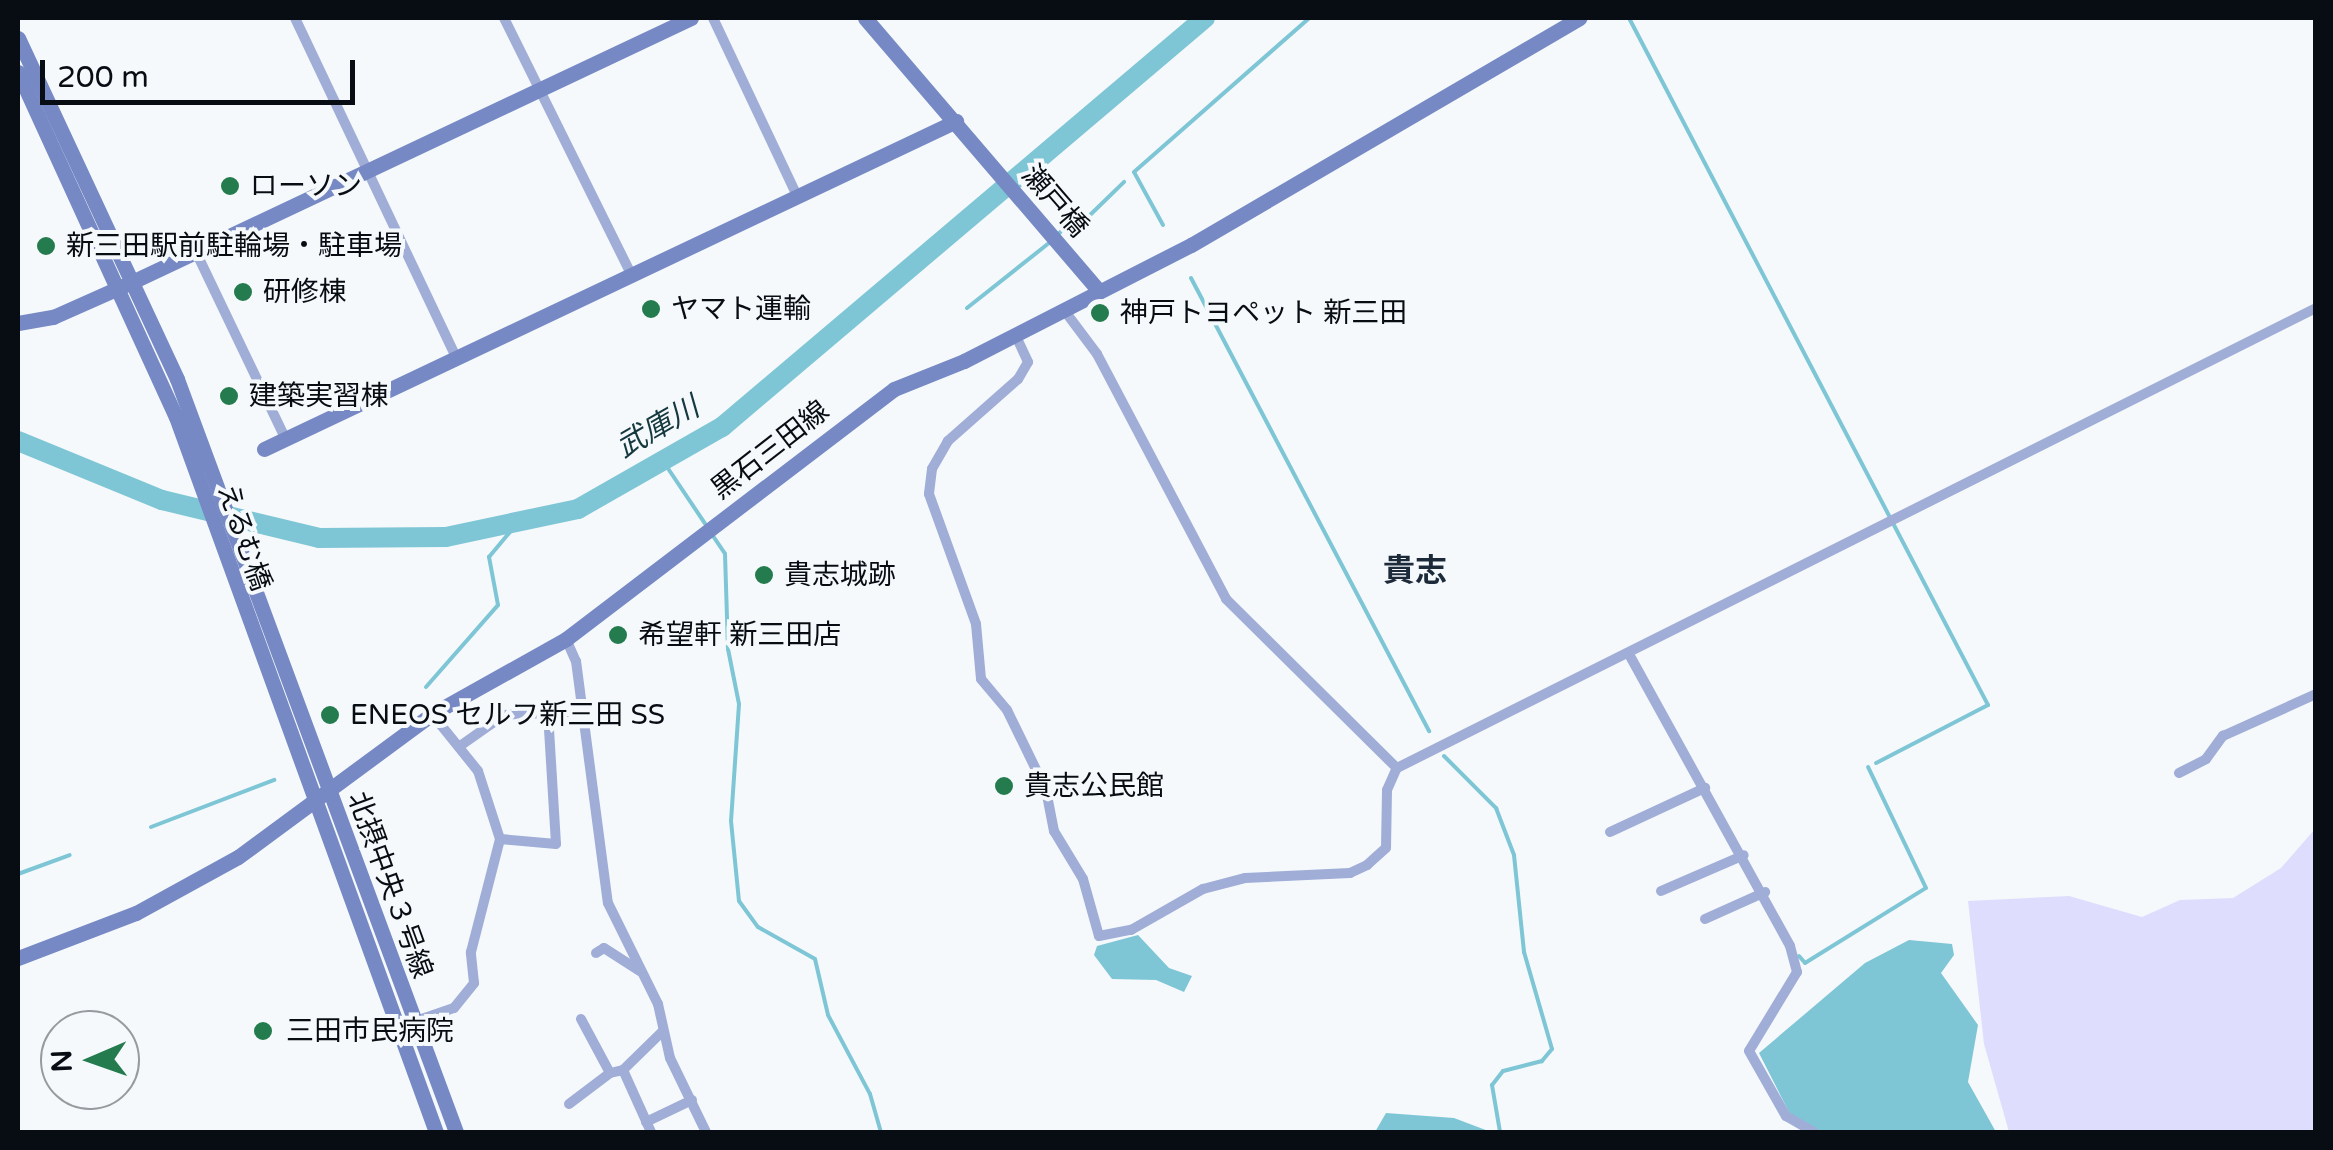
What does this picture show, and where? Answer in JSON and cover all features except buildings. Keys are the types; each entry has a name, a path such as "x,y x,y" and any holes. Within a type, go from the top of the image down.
{"street":[{"path":"295,18 456,357"},
{"path":"504,18 631,274"},
{"path":"18,323 53,317 126,284 691,18"},
{"path":"713,18 797,196"},
{"name":"瀬戸橋","path":"866,18 1099,291"},
{"name":"黒石三田線","path":"18,958 188,887 313,803 432,714 566,638 894,389 1064,310 1278,196 1579,18"},
{"path":"18,38 126,284"},
{"path":"18,72 126,284"},
{"path":"264,449 956,121"},
{"path":"196,252 285,438"},
{"name":"えるむ橋","path":"126,284 267,656"},
{"name":"えるむ橋","path":"126,284 198,439 267,656"},
{"path":"1015,334 1028,362 1018,380 948,442 932,469 929,494 976,624 981,679 1007,710 1046,790 1054,831 1083,879 1099,936 1130,930 1203,888 1245,878 1350,873 1367,865 1386,848 1387,790 1396,768 1630,656 2316,308"},
{"path":"1064,310 1097,354 1226,599 1396,768"},
{"path":"566,638 576,661 608,903 658,1004 662,1032 706,1132"},
{"name":"北摂中央３号線","path":"267,656 329,790 456,1132"},
{"name":"北摂中央３号線","path":"267,656 313,803 436,1132"},
{"path":"1630,656 1764,892 1796,972 1749,1051 1786,1116 1814,1132"},
{"path":"2179,773 2206,759 2223,736 2316,694"},
{"path":"460,746 504,715 582,710"},
{"path":"500,839 556,844 548,712"},
{"path":"413,1022 454,1008 474,983 471,952 500,839 478,771 432,714"},
{"path":"1610,832 1705,788"},
{"path":"1661,891 1744,855"},
{"path":"1705,919 1764,892"},
{"path":"596,952 604,948 641,971"},
{"path":"581,1019 610,1073"},
{"path":"569,1104 610,1073 623,1070 662,1032"},
{"path":"623,1070 649,1127 692,1100"}],"shaded area":[{"path":"2315,829 2315,1132 2009,1132 1984,1044 1968,901 2069,896 2142,917 2180,900 2233,898 2281,868"},
{"path":"1138,935 1169,968 1192,976 1184,992 1156,980 1112,979 1094,955 1097,946"},
{"path":"1909,940 1952,944 1954,955 1941,973 1978,1025 1968,1082 1996,1132 1819,1132 1790,1114 1759,1053 1865,963"},
{"path":"1386,1113 1454,1118 1491,1132 1375,1132"}],"waterway":[{"name":"武庫川","path":"18,441 162,500 319,538 446,537 578,509 722,427 1205,18"},
{"path":"1163,225 1134,172 1309,18"},
{"path":"1629,18 1988,705 1876,763"},
{"path":"1056,236 1077,217 1089,216 1124,182"},
{"path":"967,308 1049,243"},
{"path":"1191,278 1429,731"},
{"path":"665,464 706,525"},
{"path":"426,687 498,605 489,557 514,527"},
{"path":"711,533 725,554 728,649 739,704 731,821 739,901 758,927 815,959 828,1015 870,1094 881,1132"},
{"path":"1444,756 1496,808 1514,855 1524,952 1552,1049 1542,1061 1503,1071 1492,1085 1500,1132"},
{"path":"1799,956 1805,963 1926,888 1868,767"},
{"path":"151,827 274,780"},
{"path":"18,874 70,855"}],"place":[{"name":"ローソン","path":"230,186"},
{"name":"新三田駅前駐輪場・駐車場","path":"46,246"},
{"name":"研修棟","path":"243,292"},
{"name":"ヤマト運輸","path":"651,309"},
{"name":"神戸トヨペット 新三田","path":"1100,313"},
{"name":"建築実習棟","path":"229,396"},
{"name":"貴志城跡","path":"764,575"},
{"name":"希望軒 新三田店","path":"618,635"},
{"name":"ENEOS セルフ新三田 SS","path":"330,715"},
{"name":"貴志公民館","path":"1004,786"},
{"name":"三田市民病院","path":"263,1031"}],"district":[{"name":"貴志","path":"1415,571"}]}
